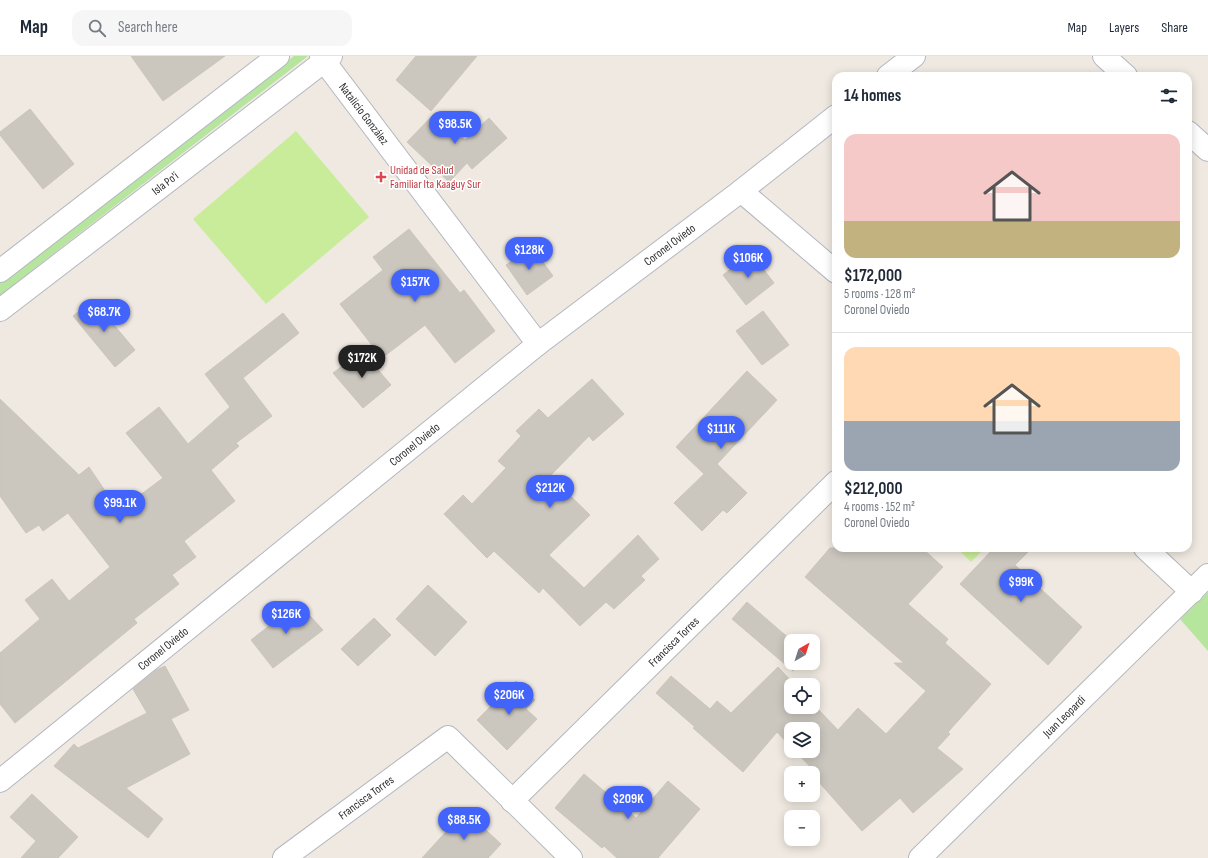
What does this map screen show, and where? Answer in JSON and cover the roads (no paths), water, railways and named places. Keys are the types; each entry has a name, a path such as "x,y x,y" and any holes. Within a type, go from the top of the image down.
{"street":[{"path":"0,271 278,56"},
{"path":"893,72 914,56"},
{"path":"1104,56 1122,72"},
{"name":"Isla Po'i","path":"0,310 325,58"},
{"name":"Natalicio González","path":"325,58 538,344"},
{"name":"Coronel Oviedo","path":"0,781 538,344 832,119"},
{"path":"1192,136 1208,150"},
{"path":"741,190 832,269"},
{"name":"Francisca Torres","path":"284,858 448,737 512,801 832,486"},
{"path":"1149,552 1192,592"},
{"name":"Juan Leopardi","path":"920,858 1208,575"},
{"path":"512,801 571,858"}],"place":[{"name":"Unidad de Salud Familiar Ita Kaaguy Sur","path":"381,177"}]}
